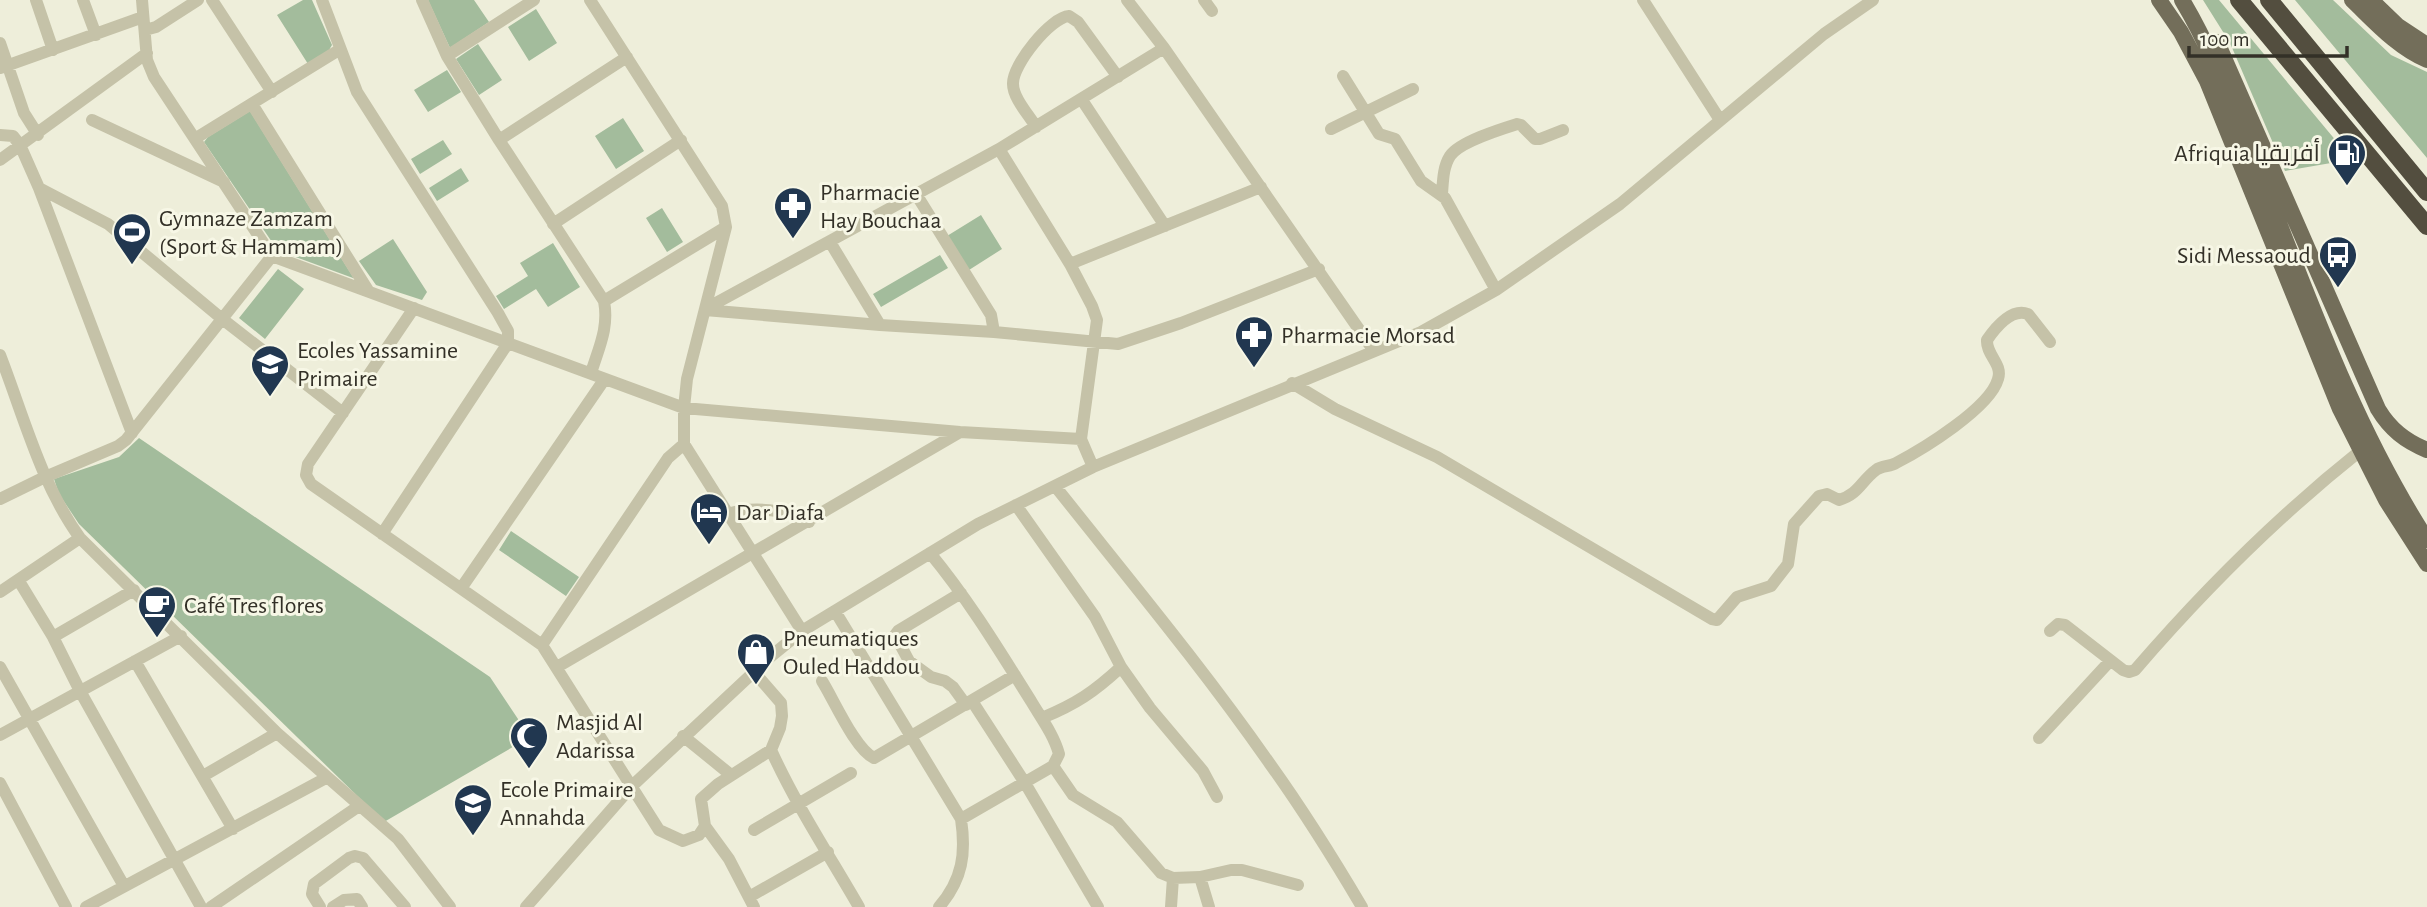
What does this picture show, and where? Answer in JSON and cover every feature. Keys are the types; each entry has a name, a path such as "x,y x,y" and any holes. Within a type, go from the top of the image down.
{"highway":[{"path":"2239,0 2427,226"},
{"path":"2269,0 2427,192"}],"main road":[{"path":"2159,0 2181,32 2207,81 2327,379 2360,451 2386,499 2427,564"},
{"path":"2184,0 2208,26 2224,56 2274,177 2378,409 2388,424 2402,437 2427,450"},
{"path":"2184,0 2213,57 2354,406 2389,477 2427,540"},
{"path":"2352,0 2392,38 2427,60"},
{"path":"2371,0 2398,26 2427,45"}],"street":[{"path":"36,0 53,50"},
{"path":"83,0 96,35"},
{"path":"142,0 147,53 154,77 272,256 684,408 960,432 1081,439"},
{"path":"4,67 96,35 144,24 156,27 198,0"},
{"path":"212,0 272,92"},
{"path":"322,0 357,92 504,322 509,335 508,343 382,534"},
{"path":"422,0 447,56 604,301 607,317 591,373"},
{"path":"447,56 534,0"},
{"path":"590,0 722,206 726,227 687,379 684,444 802,631"},
{"path":"1126,0 1164,48 1374,351"},
{"path":"1643,0 1720,120"},
{"path":"526,907 632,786 683,736 802,631 978,524 1093,467 1421,332 1496,290 1620,204 1824,34 1873,0"},
{"path":"1036,127 1015,92 1014,76 1027,53 1056,19 1069,16 1079,22 1118,77"},
{"path":"0,43 4,67 24,113 38,135"},
{"path":"705,310 999,149 1164,48"},
{"path":"196,138 339,50"},
{"path":"0,160 38,135 147,53"},
{"path":"499,140 627,57"},
{"path":"1343,76 1379,134 1397,141 1421,181 1442,194 1496,290"},
{"path":"1331,129 1413,89"},
{"path":"1082,100 1165,226"},
{"path":"252,104 369,292"},
{"path":"92,120 226,183"},
{"path":"1442,194 1443,174 1451,154 1461,146 1517,124 1535,139 1563,130"},
{"path":"0,135 13,136 20,145 39,188 132,433"},
{"path":"553,224 681,140"},
{"path":"999,149 1070,264 1097,320 1081,439 1093,467"},
{"path":"1070,264 1261,187"},
{"path":"39,188 108,224 221,318 343,413"},
{"path":"916,194 990,315 994,332"},
{"path":"604,301 726,227"},
{"path":"831,242 880,325"},
{"path":"0,499 118,446 132,433 272,256"},
{"path":"705,310 1118,344 1319,268"},
{"path":"414,308 308,464 306,475 311,484 542,645 652,822 667,835 683,841 699,835 705,826"},
{"path":"1292,383 1335,409 1437,457 1712,620 1717,620 1737,597 1771,586 1788,564 1794,524 1819,496 1827,494 1839,500 1853,495 1877,469 1892,466 1951,430 1988,398 1998,381 2000,370 1988,349 1987,340 2011,316 2016,313 2028,314 2050,342"},
{"path":"0,355 45,477 66,519 80,538 277,733 398,839 450,907"},
{"path":"462,587 604,380"},
{"path":"557,667 960,432"},
{"path":"542,645 668,458 684,444"},
{"path":"2050,631 2058,624 2065,625 2110,661 2129,672 2135,670 2217,579 2262,534 2360,451"},
{"path":"1055,486 1184,648 1270,763 1362,907"},
{"path":"1016,505 1095,617 1121,667 1150,708 1203,771 1217,797"},
{"path":"728,514 741,509 784,513 799,516 808,522"},
{"path":"0,592 80,538"},
{"path":"930,553 961,593 1042,718 1059,754 1053,766 961,819"},
{"path":"19,581 53,637 80,691 201,907"},
{"path":"53,637 134,590"},
{"path":"961,593 895,635 909,661 931,677 945,681 969,703 1025,783 1098,907"},
{"path":"835,611 961,819 963,855 955,884 939,907"},
{"path":"0,735 181,636"},
{"path":"135,661 233,829"},
{"path":"2039,738 2110,661"},
{"path":"0,667 124,886"},
{"path":"1042,718 1073,706 1121,667"},
{"path":"754,672 781,704 780,727 771,750 731,775 701,799 705,826 718,841 752,902 828,852"},
{"path":"822,681 858,742 874,758 1015,676"},
{"path":"202,776 277,733"},
{"path":"683,736 731,775"},
{"path":"771,750 797,805 859,907"},
{"path":"1053,766 1073,795 1113,818 1161,873 1173,878 1200,877 1221,871 1242,870 1298,885"},
{"path":"754,830 851,773"},
{"path":"86,907 326,778"},
{"path":"0,783 66,907"},
{"path":"211,907 359,806"},
{"path":"320,907 312,894 314,884 355,856 363,858 405,907"},
{"path":"1200,877 1209,907"},
{"path":"1171,907 1173,878"},
{"path":"333,907 351,898 357,900 362,907"}],"green space":[{"path":"303,0 312,0 332,45 308,64 277,15"},
{"path":"428,0 474,0 489,22 450,48"},
{"path":"2203,0 2219,0 2337,142 2331,163 2285,171 2230,43"},
{"path":"2295,0 2333,0 2391,55 2427,72 2427,158"},
{"path":"536,9 557,43 529,61 508,27"},
{"path":"478,44 502,80 479,95 456,59"},
{"path":"447,70 461,92 428,112 414,90"},
{"path":"250,111 353,278 276,248 204,142"},
{"path":"623,118 644,151 616,169 595,136"},
{"path":"443,140 452,154 420,174 411,159"},
{"path":"461,168 469,181 437,201 429,188"},
{"path":"662,208 683,242 667,252 646,218"},
{"path":"981,215 1002,249 969,270 947,236"},
{"path":"393,239 427,292 422,300 376,285 359,261"},
{"path":"553,243 580,287 548,307 536,289 504,309 496,296 528,276 520,263"},
{"path":"940,255 948,268 881,307 873,294"},
{"path":"278,269 304,289 265,339 239,318"},
{"path":"139,438 490,677 530,737 384,822 79,524 59,494 54,479 119,457"},
{"path":"511,531 579,577 566,596 499,550"}],"place":[{"name":"Afriquia أفريقيا","path":"2347,187"},
{"name":"Pharmacie Hay Bouchaa","path":"793,240"},
{"name":"Gymnaze Zamzam (Sport & Hammam)","path":"132,266"},
{"name":"Sidi Messaoud","path":"2338,289"},
{"name":"Pharmacie Morsad","path":"1254,369"},
{"name":"Ecoles Yassamine Primaire","path":"270,398"},
{"name":"Dar Diafa","path":"709,546"},
{"name":"Café Tres flores","path":"157,639"},
{"name":"Pneumatiques Ouled Haddou","path":"756,686"},
{"name":"Masjid Al Adarissa","path":"529,770"},
{"name":"Ecole Primaire Annahda","path":"473,837"}]}
